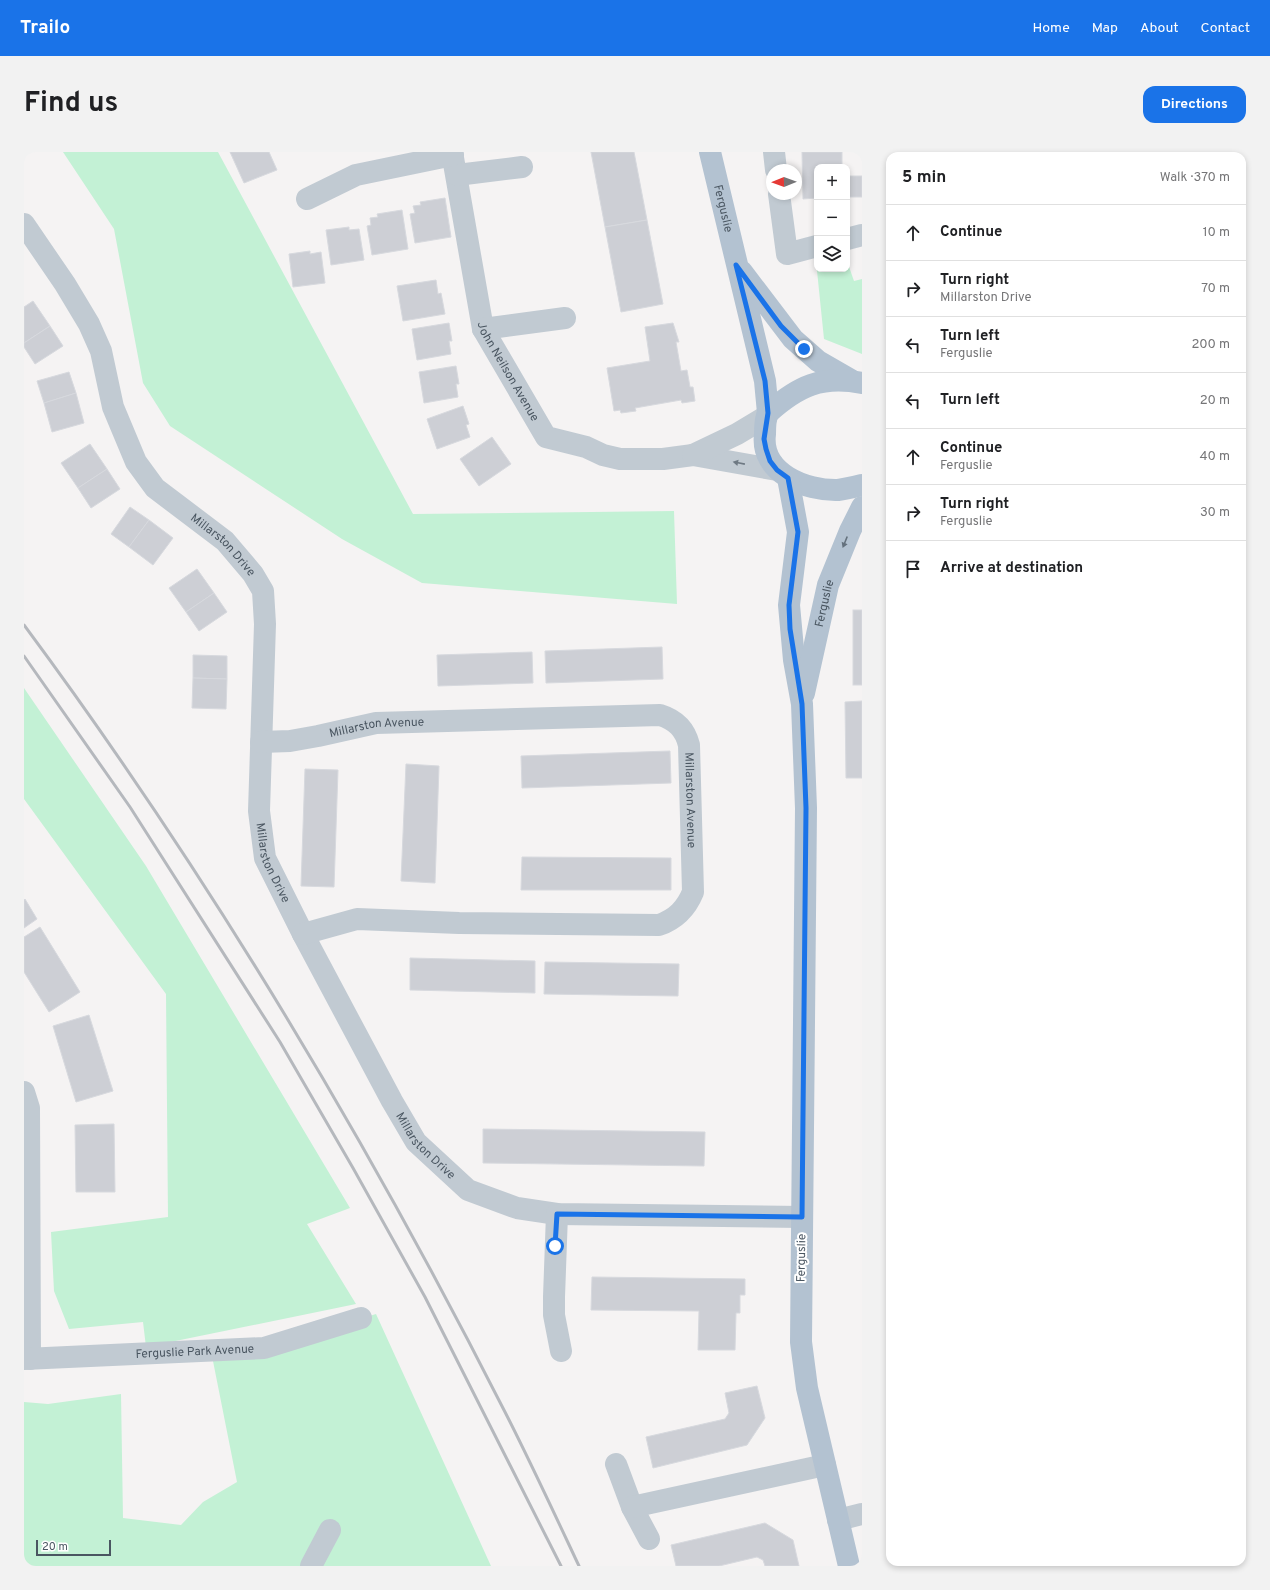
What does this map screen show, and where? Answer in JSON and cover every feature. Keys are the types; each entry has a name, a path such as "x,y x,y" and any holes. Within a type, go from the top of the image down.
{"main road":[{"name":"Ferguslie","path":"710,152 765,381 768,414 764,439 766,449 770,461 783,474 798,532 789,605 790,629 802,704 806,808 801,1342 807,1388 849,1566"},
{"name":"Ferguslie","path":"736,265 793,339 818,360 858,382"},
{"path":"768,414 794,393 812,384 828,380 858,382"},
{"path":"783,474 819,488 838,490 862,485"},
{"name":"Ferguslie","path":"802,704 828,585 850,530 862,507"}],"street":[{"path":"774,152 775,164"},
{"path":"307,199 356,174 454,161 522,167"},
{"name":"John Neilson Avenue","path":"454,161 483,329 546,437 586,447 603,455 620,459 663,460 693,455 737,434 768,414"},
{"path":"780,200 787,254 814,247"},
{"name":"Millarston Drive","path":"24,224 65,284 89,324 101,351 113,407 136,462 155,488 224,541 253,574 263,591 265,624 259,811 265,858 303,934 392,1102 416,1142 468,1190 517,1208 557,1214 802,1217"},
{"path":"850,238 862,235"},
{"path":"483,329 565,318"},
{"name":"John Neilson Avenue","path":"693,455 783,474"},
{"name":"Millarston Avenue","path":"261,742 290,741 376,723 660,715 675,721 682,728 689,745 693,892 684,910 668,922 659,925 643,925 459,923 357,919 303,934"},
{"path":"24,1092 30,1108 27,1359"},
{"path":"557,1214 554,1315 561,1351"},
{"name":"Ferguslie Park Avenue","path":"27,1359 264,1348 361,1318"},
{"path":"616,1464 632,1507 648,1539"},
{"path":"632,1507 824,1465"},
{"path":"838,1520 862,1514"},
{"path":"311,1566 330,1530"}],"green space":[{"path":"63,152 218,152 413,514 674,511 677,604 422,583 342,539 170,426 143,383 114,229"},
{"path":"850,270 854,281 862,279 862,354 824,339 817,272 850,272"},
{"path":"24,688 146,866 350,1208 307,1224 356,1304 146,1347 143,1322 69,1329 54,1291 51,1232 168,1217 166,994 24,799"},
{"path":"376,1314 491,1566 24,1566 24,1402 48,1404 121,1394 123,1518 181,1525 203,1502 237,1482 211,1351 264,1348"}],"building":[{"path":"230,152 269,152 277,170 244,183"},
{"path":"591,152 634,152 647,220 605,227"},
{"path":"802,152 842,152 842,164 814,164 814,198 803,199"},
{"path":"850,176 862,176 862,197 850,197"},
{"path":"445,198 451,237 415,243 410,214 415,213 413,206 421,205 420,202"},
{"path":"402,210 408,249 372,255 367,226 371,225 370,218 378,217 377,214"},
{"path":"647,220 663,304 621,312 605,227"},
{"path":"349,227 349,230 359,229 364,260 331,265 326,230"},
{"path":"310,251 310,254 321,252 325,283 293,287 289,254"},
{"path":"436,280 438,294 441,293 445,314 403,321 397,286"},
{"path":"33,301 50,326 24,343 24,307"},
{"path":"449,323 452,341 449,341 451,354 417,360 412,329"},
{"path":"673,323 679,342 676,342 681,371 687,370 690,387 693,387 695,401 682,403 681,400 635,408 636,411 621,413 620,410 614,411 607,368 650,361 645,327"},
{"path":"50,326 63,346 35,364 24,347 24,343"},
{"path":"456,366 459,384 456,384 458,397 424,403 419,372"},
{"path":"69,372 76,393 44,403 37,381"},
{"path":"76,393 84,423 52,432 44,403"},
{"path":"463,406 469,424 466,425 470,437 437,449 427,419"},
{"path":"492,437 511,464 479,486 460,459"},
{"path":"90,444 107,469 78,488 61,463"},
{"path":"107,469 120,489 91,508 78,488"},
{"path":"130,507 149,520 129,547 111,534"},
{"path":"149,520 173,538 153,565 129,547"},
{"path":"197,569 214,593 186,612 169,588"},
{"path":"214,593 227,612 199,631 186,612"},
{"path":"853,610 862,610 862,685 853,685"},
{"path":"662,647 663,679 546,683 545,651"},
{"path":"532,652 533,683 438,686 437,655"},
{"path":"193,655 227,656 227,679 193,678"},
{"path":"193,678 227,679 226,709 192,708"},
{"path":"862,701 862,778 846,778 845,702"},
{"path":"670,751 671,783 522,788 521,756"},
{"path":"406,764 439,766 435,883 401,881"},
{"path":"305,769 338,770 334,887 301,886"},
{"path":"522,857 671,858 671,890 521,890"},
{"path":"25,899 37,919 24,928 24,900"},
{"path":"40,927 80,992 49,1012 24,972 24,937"},
{"path":"410,958 535,961 535,993 410,990"},
{"path":"545,962 679,964 678,996 544,994"},
{"path":"89,1015 113,1091 76,1102 53,1026"},
{"path":"114,1124 115,1192 76,1192 75,1125"},
{"path":"483,1129 705,1132 704,1166 483,1163"},
{"path":"592,1277 745,1279 745,1295 740,1295 740,1313 736,1313 735,1350 698,1350 699,1311 591,1310"},
{"path":"757,1386 765,1418 747,1445 653,1468 646,1437 725,1419 729,1413 725,1393"},
{"path":"765,1523 793,1540 799,1566 765,1566 763,1560 757,1557 719,1566 676,1566 671,1545"}],"railway":[{"path":"24,625 92,718 220,910 281,1008 340,1108 397,1208 452,1310 515,1431 579,1566"},
{"path":"24,656 130,807 280,1042 425,1297 561,1566"}],"route":[{"path":"555,1246 557,1214 802,1217 806,808 802,704 794,660 789,605 798,532 788,478 777,470 770,461 766,449 764,439 768,413 765,381 736,265 781,326 804,349"}]}
